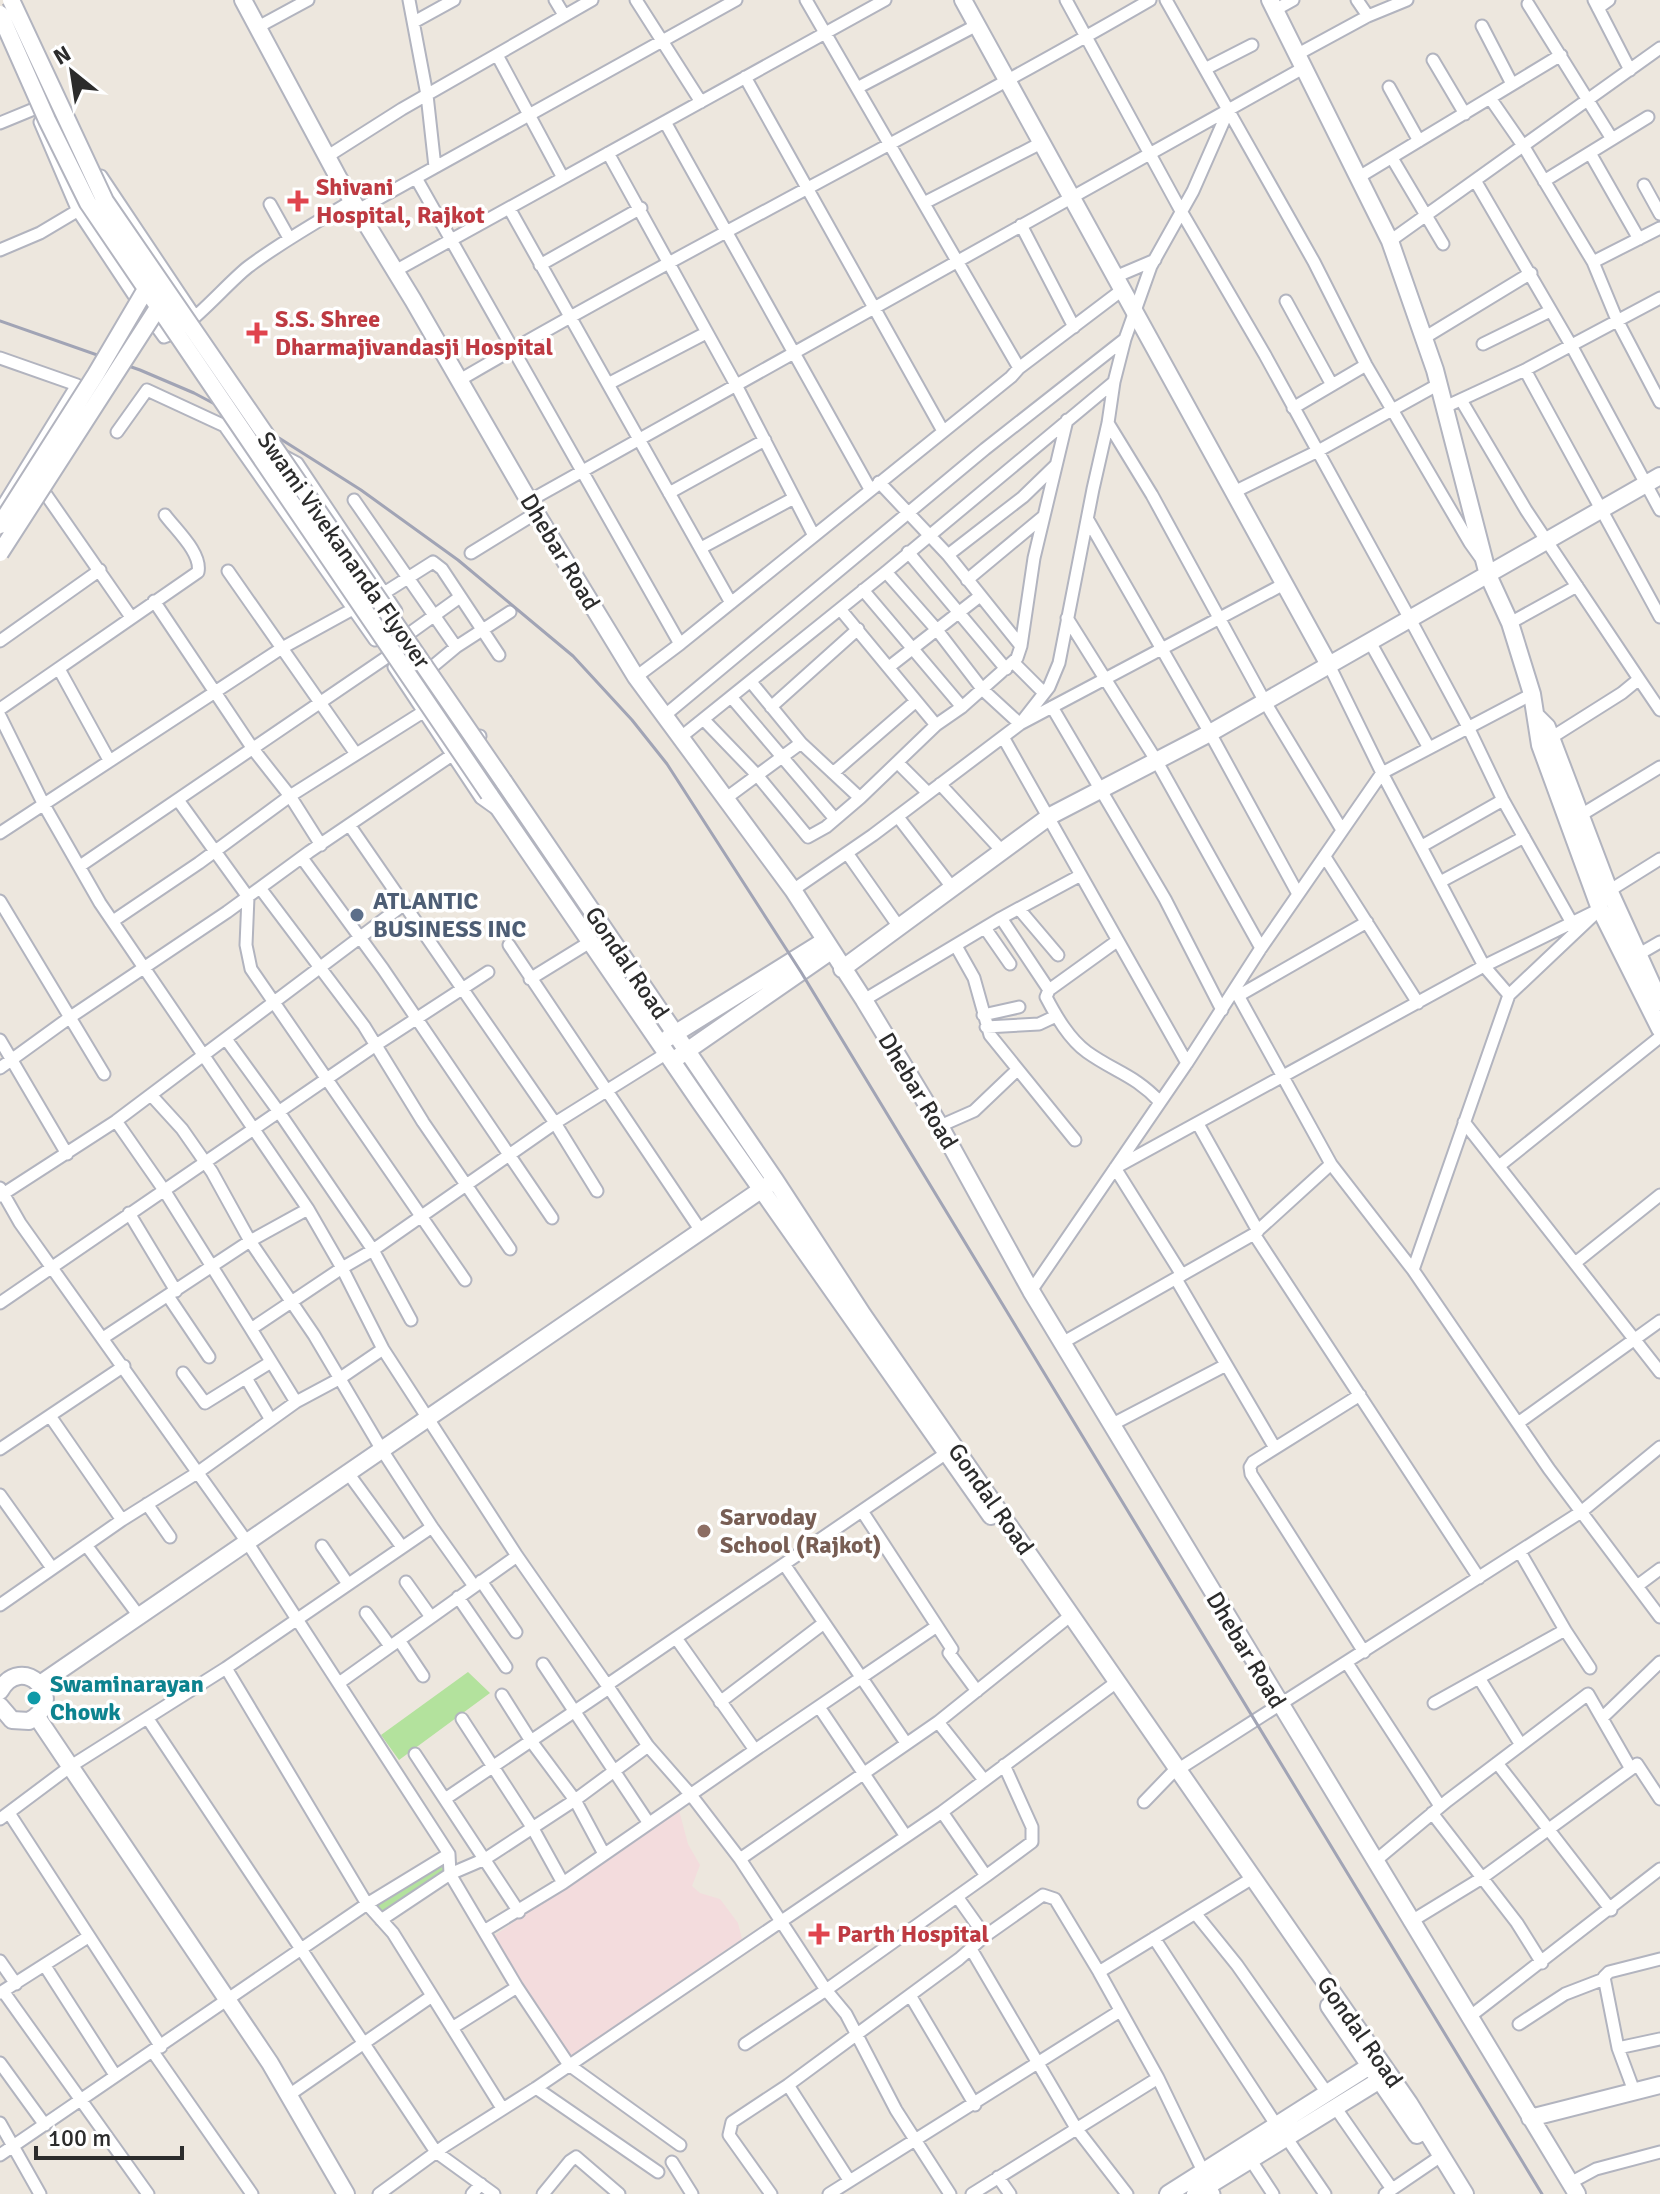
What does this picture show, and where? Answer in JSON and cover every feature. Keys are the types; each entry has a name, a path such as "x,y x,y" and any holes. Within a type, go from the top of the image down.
{"street":[{"name":"Swami Vivekananda Flyover","path":"11,0 105,201 151,284"},
{"path":"20,0 109,190 194,315"},
{"name":"Dhebar Road","path":"243,0 355,206 532,507 636,677 793,890 864,1000 940,1126 1062,1343 1573,2189"},
{"path":"258,27 308,0"},
{"path":"409,0 427,95 435,167"},
{"path":"414,22 454,0"},
{"path":"555,0 564,15"},
{"path":"328,156 592,0"},
{"path":"636,0 701,102"},
{"path":"0,31 78,211 164,337 181,330 246,269 289,238 416,178 736,0"},
{"path":"806,0 1019,368"},
{"path":"395,271 885,0"},
{"path":"963,0 1329,665 1484,966 1509,995"},
{"path":"1066,0 1181,211 1318,451 1468,727 1503,800 1572,923"},
{"path":"458,381 669,261 1007,82 1150,0"},
{"path":"1166,0 1314,262 1366,365 1487,569"},
{"path":"1293,0 1272,5 1390,241 1439,384 1487,569 1510,623 1532,694 1536,727 1546,741 1602,899 1660,1002"},
{"path":"1357,0 1368,16"},
{"path":"471,553 582,471 1229,109 1368,16 1407,0"},
{"path":"1609,0 1596,4 1630,70"},
{"path":"1528,4 1612,139"},
{"name":"Swami Vivekananda Flyover","path":"0,14 88,203 164,302 518,802"},
{"path":"857,88 977,25"},
{"path":"1482,26 1512,84"},
{"path":"1205,69 1252,45"},
{"path":"1390,241 1660,48"},
{"path":"497,55 563,178"},
{"path":"1359,177 1561,55"},
{"path":"1433,60 1465,114"},
{"path":"745,77 943,431"},
{"path":"1389,87 1419,141"},
{"path":"1490,98 1524,147 1593,262 1617,320 1660,402"},
{"path":"0,123 34,109"},
{"path":"1020,724 1055,675 1125,339 1155,260 1193,191 1229,109"},
{"path":"1544,181 1648,117"},
{"path":"665,122 794,353 874,486 909,513 929,534 1021,646"},
{"path":"924,203 1041,143"},
{"path":"608,153 641,208 813,534"},
{"path":"1590,153 1639,239"},
{"path":"1392,158 1443,244"},
{"path":"416,178 680,644"},
{"path":"1476,182 1531,273 1550,311 1654,480 1660,510"},
{"path":"1644,185 1660,214"},
{"path":"0,250 40,233 109,190"},
{"path":"270,204 289,238"},
{"path":"509,208 731,603"},
{"path":"540,265 641,208"},
{"path":"1021,225 1074,327"},
{"path":"1593,262 1660,228"},
{"path":"636,677 1074,327 1119,284 1155,260"},
{"path":"1424,338 1531,273"},
{"path":"0,525 151,284"},
{"path":"1445,407 1525,370 1660,298"},
{"path":"1286,301 1332,385"},
{"name":"Swami Vivekananda Flyover","path":"164,302 502,813"},
{"path":"0,553 164,302"},
{"path":"1483,344 1550,311"},
{"path":"608,384 706,333"},
{"path":"664,716 1018,422 1125,339"},
{"path":"0,358 77,385 0,510"},
{"path":"1293,408 1366,365"},
{"path":"1525,370 1660,617"},
{"path":"681,737 1114,382"},
{"path":"1234,492 1318,451 1439,384"},
{"path":"117,432 147,390 223,424 297,463 432,667 513,781 518,802"},
{"path":"1461,400 1547,541 1660,710"},
{"path":"704,720 757,775 808,837 835,819 936,725 1010,666 1021,646 1034,558 1067,419"},
{"path":"1108,423 1152,495 1265,702 1342,830"},
{"path":"223,424 387,657 481,798 502,813"},
{"path":"669,493 765,440"},
{"path":"948,555 1023,497 1056,465"},
{"path":"26,467 131,617"},
{"path":"842,969 1050,816 1210,733 1410,619 1487,569 1547,541 1654,480"},
{"path":"701,548 794,498"},
{"path":"354,500 456,647"},
{"path":"0,709 194,576 199,567 194,554 165,515"},
{"path":"967,580 1044,516"},
{"path":"1088,520 1298,894"},
{"path":"908,552 1010,666 1044,693"},
{"path":"384,593 433,562 442,569 499,655"},
{"path":"0,641 100,570"},
{"path":"228,571 356,754"},
{"path":"886,572 937,630 983,690 1020,724"},
{"path":"793,890 898,817 1020,724 1284,584"},
{"path":"1510,623 1577,586"},
{"path":"863,590 962,707"},
{"path":"889,667 980,596"},
{"path":"410,633 460,597"},
{"path":"154,601 321,845"},
{"path":"0,833 282,648 353,609"},
{"path":"840,609 936,725"},
{"path":"432,667 456,647 510,612"},
{"path":"1067,618 1156,760 1261,948"},
{"path":"771,707 858,629"},
{"path":"1370,642 1429,748"},
{"path":"80,866 387,657"},
{"path":"59,669 109,760"},
{"path":"1546,741 1639,679"},
{"path":"751,682 801,743 860,798"},
{"path":"1031,1291 1222,1010 1237,993 1261,948 1382,773 1532,694"},
{"path":"732,698 835,819"},
{"path":"833,773 916,701"},
{"path":"1052,707 1165,899 1222,1010"},
{"path":"113,921 214,853 290,796 423,712"},
{"path":"0,716 44,805 113,921 308,1209 383,1349 517,1556 648,1746 691,1795 740,1859 826,1990 846,2014 915,2141 950,2194"},
{"path":"0,1068 481,736"},
{"path":"1003,737 1187,1063"},
{"path":"725,799 801,743"},
{"path":"898,763 928,793"},
{"path":"1574,819 1660,767"},
{"path":"940,784 1002,851"},
{"path":"178,800 248,897 247,959 251,969 465,1280"},
{"path":"1422,846 1503,800"},
{"name":"Gondal Road","path":"518,802 687,1051 769,1184 945,1454 1114,1684"},
{"name":"Gondal Road","path":"502,813 666,1053 769,1184 863,1315 1379,2071 1455,2194"},
{"path":"898,817 951,886"},
{"path":"350,826 555,1123 597,1191"},
{"path":"1440,882 1524,837"},
{"path":"847,853 899,927"},
{"path":"1325,857 1418,1003"},
{"path":"302,858 361,938 552,1218"},
{"path":"1115,1168 1484,966 1572,923 1660,859"},
{"path":"864,1000 1001,918 1081,875"},
{"path":"260,888 376,1045 465,1185 510,1249"},
{"path":"1413,1270 1509,995 1602,899"},
{"path":"0,901 104,1074"},
{"path":"403,905 116,1121 1,1192 247,1542 339,1683 449,1854 450,1874 517,1987 569,2065 680,2145"},
{"path":"1019,909 1058,955"},
{"path":"1001,918 1049,990"},
{"path":"1237,993 1367,922"},
{"path":"985,928 1010,964"},
{"path":"1117,941 1049,990 1046,997 1056,1016 1085,1051 1137,1080 1160,1102"},
{"path":"530,979 590,942"},
{"path":"1632,957 1660,942"},
{"path":"509,945 701,1231"},
{"path":"666,1053 675,1033 827,946"},
{"path":"251,1329 373,1250 555,1123 666,1053 687,1051 827,946"},
{"path":"956,946 974,978 986,1027 1075,1140"},
{"path":"1499,1166 1659,1029 1632,957"},
{"path":"0,1303 376,1045 488,972"},
{"path":"1237,993 1331,1164 1413,1270 1581,1512 1660,1617"},
{"path":"983,1015 1019,1007"},
{"path":"986,1027 1039,1024 1056,1016"},
{"path":"226,1039 373,1250 411,1320"},
{"path":"0,1040 67,1154"},
{"path":"940,1126 974,1111 1017,1070"},
{"path":"151,1095 182,1129 212,1172 250,1241 314,1335 432,1527 516,1632"},
{"path":"116,1121 164,1190 296,1402"},
{"path":"1464,1122 1660,1372"},
{"path":"1198,1124 1256,1233 1479,1578"},
{"path":"1062,1343 1256,1233 1331,1164"},
{"path":"1115,1168 1275,1448"},
{"path":"40,1684 769,1184"},
{"path":"1575,1263 1660,1195"},
{"path":"103,1338 250,1241 308,1209"},
{"path":"129,1213 209,1357"},
{"path":"1518,1423 1660,1321"},
{"path":"0,1605 122,1520 197,1473 296,1402 339,1379 383,1349"},
{"path":"183,1373 205,1403 271,1362"},
{"path":"1111,1425 1226,1365"},
{"path":"0,1449 124,1366"},
{"path":"246,1378 271,1420"},
{"path":"1360,1395 1253,1462 1250,1467 1251,1474 1364,1652"},
{"path":"50,1416 122,1520"},
{"path":"1144,1802 1175,1772 1581,1512 1660,1447"},
{"path":"445,1799 945,1454"},
{"path":"348,1473 402,1547"},
{"path":"0,1495 52,1568"},
{"path":"147,1504 170,1537"},
{"path":"862,1511 952,1649 949,1653 977,1691"},
{"path":"252,2194 88,1937 4,1816 71,1766 226,1668 432,1527"},
{"path":"86,1545 139,1616"},
{"path":"322,1546 348,1584"},
{"path":"1520,1552 1590,1668"},
{"path":"339,1683 517,1556"},
{"path":"784,1564 906,1743"},
{"path":"1637,1586 1660,1569"},
{"path":"406,1582 431,1617"},
{"path":"458,1597 506,1667"},
{"path":"366,1613 423,1676"},
{"path":"740,1859 938,1722 1065,1620"},
{"path":"720,1702 824,1623"},
{"path":"484,1931 563,1883 937,1626"},
{"path":"1434,1703 1565,1630"},
{"path":"676,1638 755,1750"},
{"path":"1602,1718 1660,1662"},
{"path":"1347,1663 1436,1810 1542,1963"},
{"path":"543,1664 648,1822"},
{"path":"226,1668 367,1904 393,1933 502,2108"},
{"path":"0,1707 12,1720 20,1722 37,1717 45,1699 40,1684 28,1676 3,1679"},
{"path":"1479,1678 1521,1745"},
{"path":"379,2194 436,2152 536,2088 942,1812 1114,1684"},
{"path":"1374,1862 1436,1810 1588,1694 1631,1769"},
{"path":"502,1695 531,1741 575,1800 604,1854"},
{"path":"819,1707 905,1835"},
{"path":"37,1717 228,1999 289,2095 346,2194"},
{"path":"148,1719 436,2152 494,2194"},
{"path":"462,1719 532,1827 563,1883"},
{"path":"938,1722 984,1780"},
{"path":"381,1920 450,1874 485,1859 575,1800 648,1746"},
{"path":"415,1754 519,1912"},
{"path":"1497,1763 1611,1910"},
{"path":"1410,1922 1482,1878 1637,1764 1660,1799"},
{"path":"745,2044 958,1898 1032,1842 1032,1827 1004,1765"},
{"name":"Gondal Road","path":"1175,1772 1246,1882 1379,2071 1436,2144 1465,2194"},
{"path":"942,1812 986,1876"},
{"path":"0,2155 367,1904 449,1854"},
{"path":"1468,2018 1660,1869"},
{"path":"1099,1972 1246,1882"},
{"path":"771,2194 729,2135 732,2122 788,2085 1043,1895 1055,1899 1099,1972 1158,2078 1205,2186"},
{"path":"958,1898 985,1936"},
{"path":"1195,1913 1237,1965 1331,2100 1388,2192 1435,2160"},
{"path":"88,1937 2,1992 148,2194"},
{"path":"1154,1938 1325,2194"},
{"path":"971,1949 1076,2128 1127,2194"},
{"path":"1519,2024 1565,1994 1604,1979 1609,1972 1660,1959"},
{"path":"0,1961 16,1984"},
{"path":"45,1966 115,2075"},
{"path":"1604,1979 1618,2048 1634,2091"},
{"path":"452,2028 517,1987"},
{"path":"910,1995 975,2105"},
{"path":"289,2095 432,1996"},
{"path":"829,2194 1120,2011"},
{"path":"1618,2048 1660,2039"},
{"path":"0,2063 45,2125"},
{"path":"1205,2186 1281,2131 1379,2071"},
{"path":"972,2194 1158,2078"},
{"path":"788,2085 849,2180"},
{"path":"1533,2122 1660,2085"},
{"path":"536,2088 658,2172"},
{"path":"1533,2122 1660,2096"},
{"path":"0,2123 40,2194"},
{"path":"1168,2194 1205,2186 1250,2159 1281,2131"},
{"path":"1573,2189 1596,2169 1660,2152"},
{"path":"543,2194 575,2157 619,2194"},
{"path":"1250,2159 1273,2194"},
{"path":"672,2162 692,2194"},
{"path":"998,2177 1010,2194"},
{"path":"472,2194 481,2184"}],"shaded area":[{"path":"679,1810 688,1844 700,1865 692,1886 700,1893 720,1899 738,1923 742,1939 570,2057 491,1938 654,1824"}],"green space":[{"path":"468,1672 490,1693 399,1760 381,1735"},
{"path":"444,1857 450,1874 381,1920 372,1900"}],"railway":[{"path":"0,321 140,370 194,393 279,438 361,490 458,560 573,656 632,720 667,764 801,972 1542,2194"}],"place":[{"name":"Shivani Hospital, Rajkot","path":"298,201"},
{"name":"S.S. Shree Dharmajivandasji Hospital","path":"257,333"},
{"name":"ATLANTIC BUSINESS INC","path":"357,915"},
{"name":"Sarvoday School (Rajkot)","path":"704,1531"},
{"name":"Swaminarayan Chowk","path":"34,1698"},
{"name":"Parth Hospital","path":"819,1934"}]}
